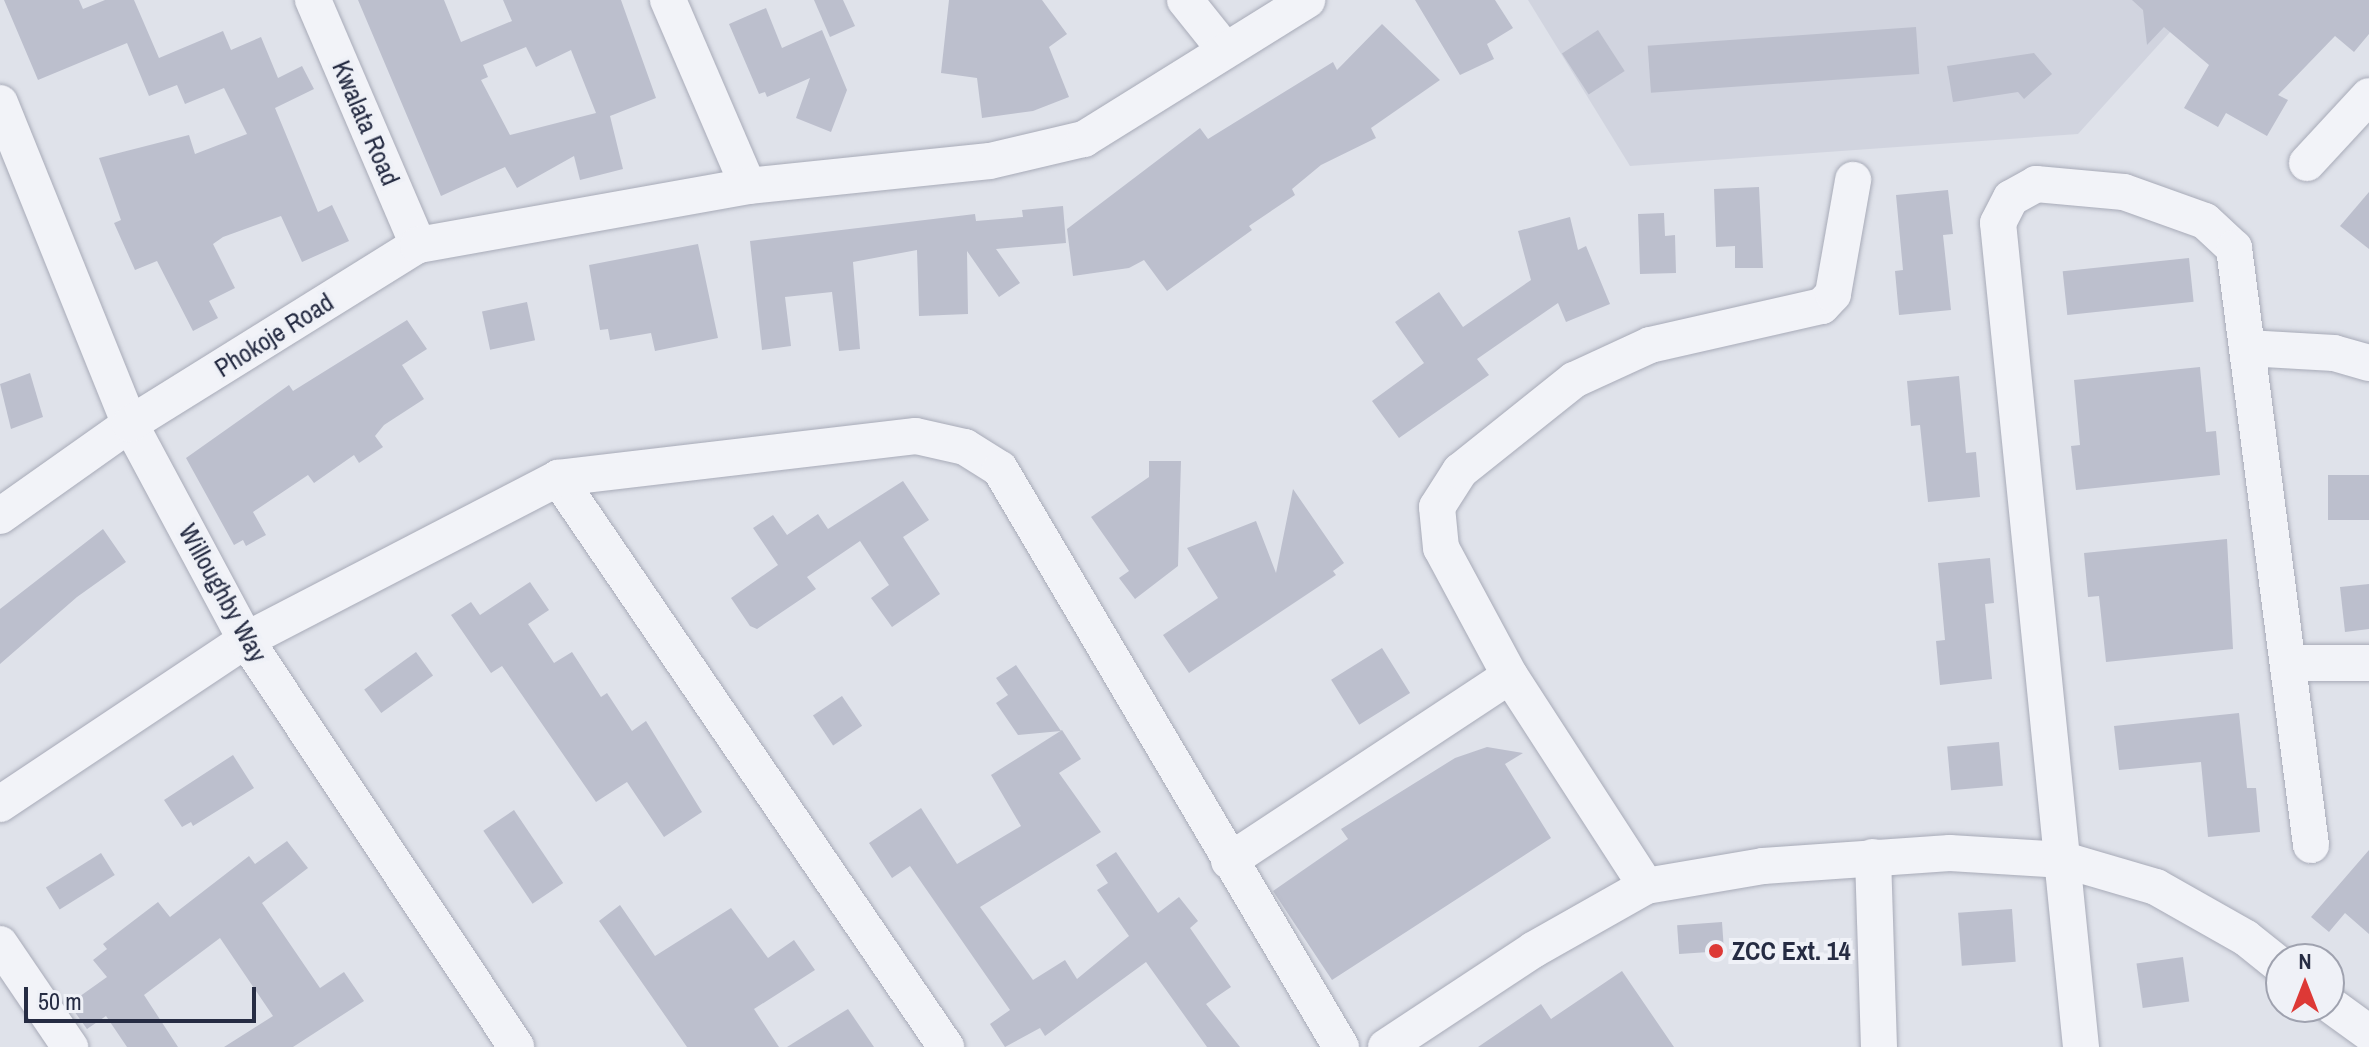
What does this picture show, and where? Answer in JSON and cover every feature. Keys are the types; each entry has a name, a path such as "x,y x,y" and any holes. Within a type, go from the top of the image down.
{"street":[{"name":"Kwalata Road","path":"313,0 418,245"},
{"path":"668,0 748,186"},
{"path":"1185,0 1225,50"},
{"path":"418,245 748,186 990,161 1084,139 1307,0"},
{"path":"2307,163 2369,96"},
{"name":"Willoughby Way","path":"0,103 130,424 246,640 516,1047"},
{"path":"1646,886 1510,676 1441,548 1437,507 1460,471 1574,380 1650,345 1822,306 1833,294 1853,180"},
{"path":"2081,1047 1998,223 2011,198 2036,184 2124,192 2205,221 2234,248 2272,555 2291,663 2311,845"},
{"name":"Phokoje Road","path":"0,516 130,424 418,245"},
{"path":"2247,348 2334,353 2369,363"},
{"path":"0,804 246,640 558,478 916,436 965,447 1000,469 1341,1047"},
{"path":"558,478 946,1047"},
{"path":"2291,663 2369,663"},
{"path":"1229,861 1510,676"},
{"path":"1386,1047 1533,950 1646,886 1763,866 1950,853 2064,860 2156,887 2246,938 2265,953"},
{"path":"1873,857 1879,1047"},
{"path":"0,944 70,1047"},
{"path":"2345,1016 2369,1033"},
{"path":"2336,1023 2341,1047"}],"shaded area":[{"path":"1528,0 2199,0 2078,134 1630,166"}],"building":[{"path":"4,0 79,0 83,9 105,0 134,0 159,58 223,31 231,50 261,37 278,78 302,66 314,89 275,108 318,212 332,205 349,241 302,262 281,216 223,237 213,244 235,288 209,301 218,318 193,331 157,261 135,270 114,223 121,220 99,158 189,135 195,154 247,134 224,88 185,104 177,85 149,96 127,43 38,80"},
{"path":"358,0 444,0 461,42 512,21 503,0 621,0 656,98 610,116 623,169 580,180 574,156 517,188 505,167 441,196","holes":["526,47 536,67 571,50 596,113 510,135 481,80 488,77 483,65"]},
{"path":"814,0 843,0 855,26 830,37"},
{"path":"949,0 1042,0 1067,34 1049,47 1069,97 1033,111 982,118 977,78 941,73"},
{"path":"1415,0 1495,0 1513,28 1487,44 1494,59 1460,75"},
{"path":"2132,0 2369,0 2369,34 2354,52 2335,36 2278,95 2288,100 2267,136 2226,113 2218,127 2184,108 2209,65 2164,27 2147,45 2143,10"},
{"path":"766,8 782,48 822,30 847,90 831,132 796,118 810,78 767,97 765,92 759,94 729,24"},
{"path":"1382,24 1440,80 1371,128 1376,138 1321,165 1292,189 1295,195 1249,226 1252,230 1167,291 1144,260 1129,268 1073,276 1067,229 1200,128 1208,139 1333,62 1337,70"},
{"path":"1916,27 1919,74 1651,93 1648,46"},
{"path":"1598,30 1625,71 1589,95 1562,53"},
{"path":"2034,53 2052,74 2024,99 2018,92 1953,102 1947,66"},
{"path":"1759,187 1763,268 1735,268 1735,246 1716,247 1714,189"},
{"path":"1948,190 1953,234 1943,235 1951,310 1899,315 1895,271 1903,270 1896,195"},
{"path":"2369,192 2369,249 2340,226"},
{"path":"1063,206 1066,243 996,249 1020,283 999,297 967,251 968,314 919,316 917,250 853,262 860,349 839,351 832,292 785,297 791,346 762,350 750,241 975,214 976,221 1023,217 1022,210"},
{"path":"1664,213 1665,236 1675,235 1676,273 1640,274 1638,214"},
{"path":"1570,217 1578,250 1586,246 1610,304 1566,322 1558,303 1477,359 1489,375 1399,438 1372,401 1424,363 1395,322 1439,292 1463,327 1531,280 1518,231"},
{"path":"698,244 718,338 655,351 651,333 610,340 608,329 600,330 589,265"},
{"path":"2189,258 2194,302 2067,315 2063,271"},
{"path":"527,302 535,340 490,350 482,312"},
{"path":"407,320 427,349 402,365 424,399 384,425 375,436 383,447 359,463 354,455 314,483 308,475 253,512 266,535 246,546 243,540 234,545 186,458 289,385 293,391"},
{"path":"2200,367 2206,432 2216,431 2220,475 2076,490 2071,446 2080,445 2074,380"},
{"path":"30,373 43,417 11,429 0,384"},
{"path":"1959,376 1966,453 1976,452 1980,497 1928,502 1920,425 1911,426 1907,381"},
{"path":"1149,461 1181,461 1178,566 1135,599 1119,578 1129,571 1091,517 1149,477"},
{"path":"2328,475 2369,475 2369,520 2328,520"},
{"path":"903,481 929,520 903,537 940,594 892,627 871,598 889,585 860,541 807,577 816,589 757,629 750,626 731,598 778,565 753,528 773,515 787,535 818,514 828,529"},
{"path":"1293,489 1344,563 1333,571 1336,575 1189,673 1163,635 1218,598 1187,548 1256,521 1276,573"},
{"path":"103,529 126,562 77,597 0,664 0,609"},
{"path":"2227,539 2233,649 2106,662 2099,596 2088,597 2084,553"},
{"path":"1990,558 1994,603 1985,604 1992,679 1940,685 1936,641 1945,640 1938,563"},
{"path":"530,582 549,610 528,624 554,663 572,652 601,697 607,693 632,731 646,721 702,812 664,837 627,782 596,802 502,666 491,673 451,615 471,602 480,615"},
{"path":"2369,584 2369,629 2345,632 2340,587"},
{"path":"1382,648 1410,693 1359,725 1331,680"},
{"path":"416,652 433,675 381,713 364,690"},
{"path":"1016,665 1061,731 1018,735 996,703 1008,695 996,678"},
{"path":"842,696 862,726 833,745 813,716"},
{"path":"2239,713 2247,788 2256,788 2260,832 2208,837 2201,762 2119,770 2114,726"},
{"path":"1062,730 1081,759 1059,773 1101,832 980,907 1033,980 1065,960 1077,979 1129,936 1097,890 1108,883 1096,865 1116,852 1158,913 1179,897 1198,921 1190,928 1231,987 1206,1004 1240,1047 1207,1047 1146,962 1045,1036 1040,1028 1005,1047 990,1024 1010,1010 910,866 892,878 869,843 921,808 957,864 1021,826 991,775"},
{"path":"1999,742 2003,786 1951,790 1947,747"},
{"path":"1487,747 1523,753 1505,764 1551,838 1332,980 1273,891 1348,839 1341,829 1455,758"},
{"path":"233,755 254,788 193,826 191,822 182,827 164,800"},
{"path":"514,810 563,883 533,904 483,831"},
{"path":"287,841 308,868 262,903 320,988 344,972 364,1001 293,1047 224,1047 273,1016 220,938 144,995 178,1047 127,1047 106,1016 87,1029 69,1004 107,977 93,960 107,949 103,944 158,902 170,917 249,856 255,864"},
{"path":"2369,850 2369,934 2345,913 2329,932 2311,917"},
{"path":"101,853 115,875 60,909 46,887"},
{"path":"620,905 655,956 731,908 768,958 794,940 815,970 754,1009 779,1047 687,1047 599,921"},
{"path":"2012,909 2016,962 1962,966 1958,913"},
{"path":"1722,922 1724,951 1679,954 1677,925"},
{"path":"2183,957 2189,1002 2143,1008 2136,964"},
{"path":"1622,971 1674,1047 1478,1047 1541,1004 1551,1019"},
{"path":"848,1009 874,1047 787,1047 843,1012"}],"place":[{"name":"ZCC Ext. 14","path":"1716,951"}]}
